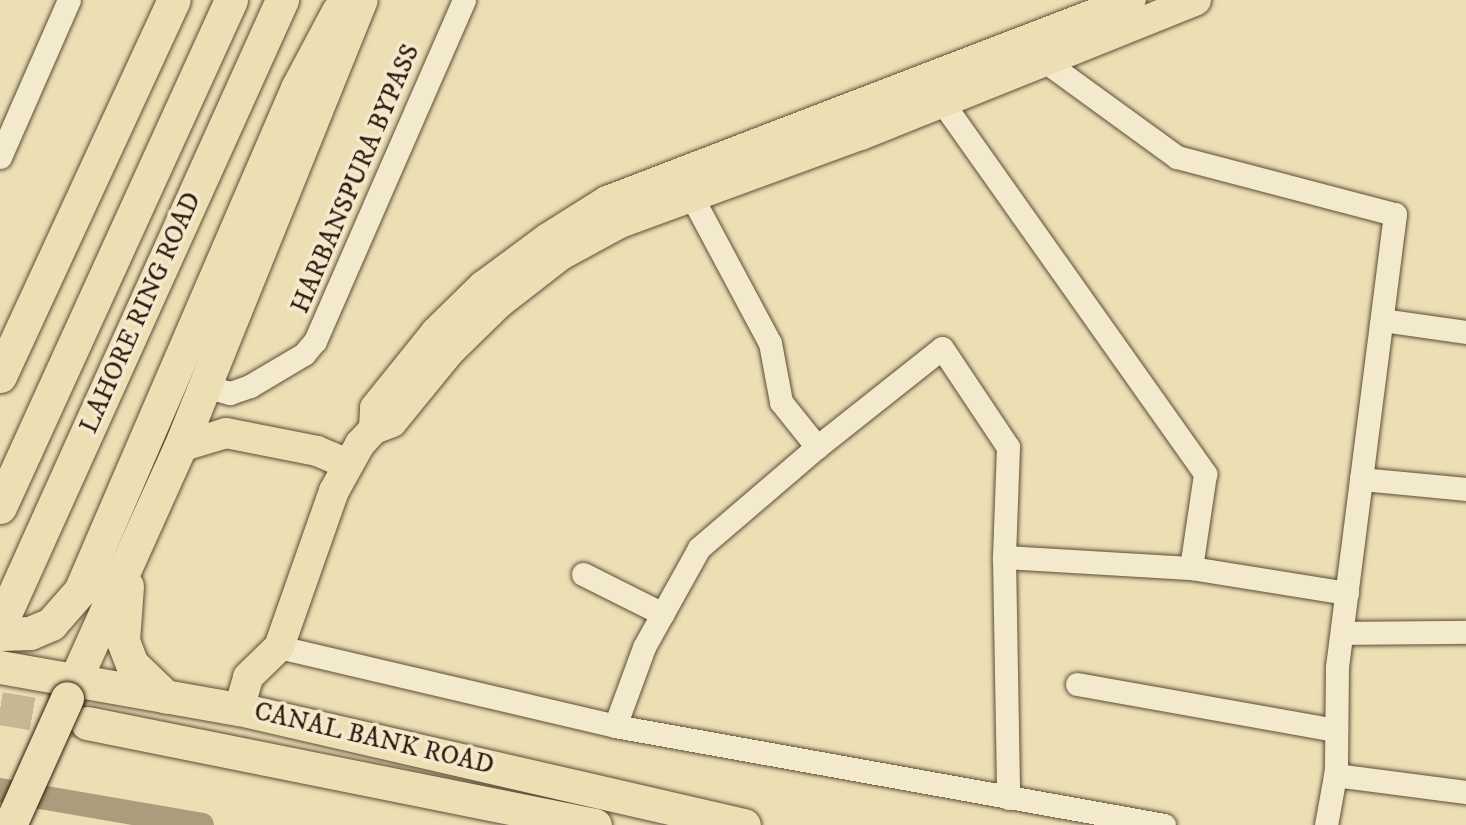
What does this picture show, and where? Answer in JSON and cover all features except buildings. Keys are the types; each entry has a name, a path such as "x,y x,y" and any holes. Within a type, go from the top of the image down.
{"highway":[{"path":"0,376 174,0"},
{"name":"LAHORE RING ROAD","path":"0,507 231,0"},
{"name":"LAHORE RING ROAD","path":"0,625 282,0"},
{"path":"0,634 30,633 51,624 80,591 297,88 344,0"},
{"path":"10,825 76,700 133,553 180,447 361,0"},
{"path":"133,553 121,616 123,641 132,664 166,697"},
{"name":"CANAL BANK ROAD","path":"0,667 76,700 166,697 240,709 744,825"},
{"path":"76,700 595,825"}],"main road":[{"path":"240,709 248,677 279,648 347,464 374,429 392,422 449,352 498,304 561,255 620,223 693,199 934,91 1016,45 1131,0"},
{"path":"374,429 375,408 436,332 483,286 548,238 607,201 678,173 934,91 1045,59 1196,0"},
{"path":"180,447 226,433 317,451 347,464"}],"street":[{"path":"0,157 69,0"},
{"name":"HARBANSPURA BYPASS","path":"205,386 230,393 250,386 304,354 315,341 464,0"},
{"path":"1016,45 1045,59 1177,157 1395,214 1342,633 1335,775 1326,825"},
{"path":"934,91 1205,474 1191,568"},
{"path":"678,173 770,343 781,402 817,447"},
{"path":"1382,320 1466,332"},
{"path":"615,726 644,647 699,548 817,447 942,348 1008,447 1004,556 1008,798"},
{"path":"1361,479 1466,489"},
{"path":"1004,556 1191,568 1347,593"},
{"path":"583,574 663,614"},
{"path":"1342,633 1466,632"},
{"path":"279,648 615,726 1164,825"},
{"path":"1077,684 1336,730"},
{"path":"1335,775 1466,792"}],"waterway":[{"path":"0,790 202,825"}],"tunnel":[{"path":"0,708 84,722"}]}
